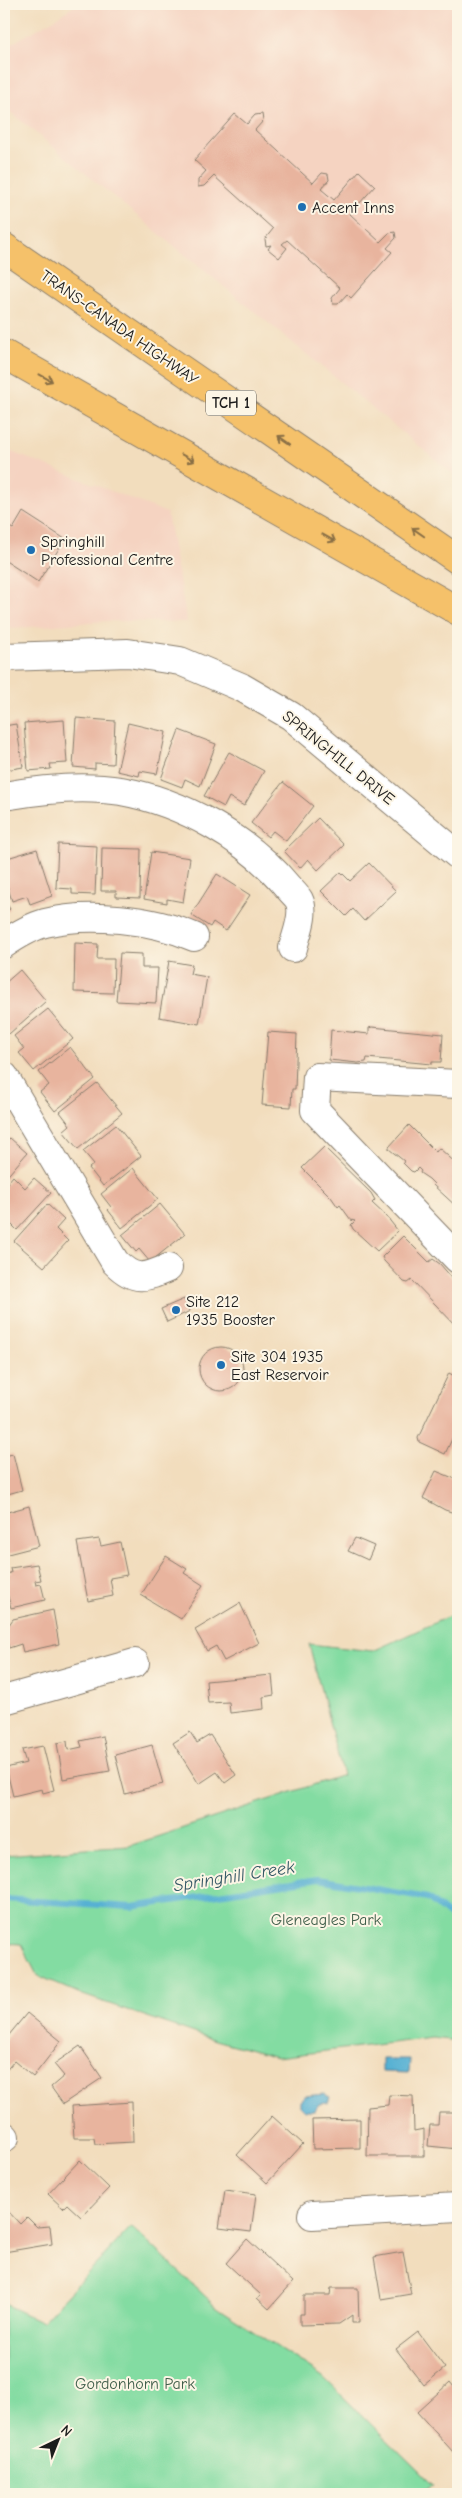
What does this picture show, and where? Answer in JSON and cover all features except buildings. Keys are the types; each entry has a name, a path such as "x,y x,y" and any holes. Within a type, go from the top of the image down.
{"highway":[{"name":"TRANS-CANADA HIGHWAY","path":"4,247 458,560"},
{"path":"4,354 458,610"}],"street":[{"name":"SPRINGHILL DRIVE","path":"4,657 128,653 180,662 241,687 291,716 458,854"},
{"path":"4,796 41,790 83,788 122,791 164,803 204,820 246,847 278,875 300,901 301,915 293,948"},
{"path":"4,944 22,932 43,923 69,918 121,920 171,927 194,936"},
{"path":"4,1076 115,1262 124,1271 135,1277 146,1277 168,1268"},
{"path":"458,1084 317,1077 315,1110 458,1259"},
{"path":"4,1700 135,1663"},
{"path":"312,2215 458,2208"}],"shaded area":[{"path":"77,4 458,4 458,478 4,107 4,48"},
{"path":"4,449 167,513 187,622 107,621 4,629"}],"green space":[{"name":"Gleneagles Park","path":"458,1612 458,2041 432,2038 277,2057 215,2040 83,1995 37,1975 21,1944 4,1943 4,1855 129,1846 343,1775 309,1644 373,1651"},
{"name":"Gordonhorn Park","path":"131,2227 219,2309 323,2377 433,2485 413,2494 4,2494 4,2304 42,2322"}],"water":[{"path":"382,2059 410,2059 409,2073 382,2072"},
{"path":"324,2094 330,2097 328,2103 319,2104 314,2111 305,2111 300,2106 300,2100 305,2096"}],"waterway":[{"name":"Springhill Creek","path":"4,1899 132,1907 318,1879 428,1898 458,1923"}],"place":[{"name":"Accent Inns","path":"302,207"},
{"name":"Springhill Professional Centre","path":"31,550"},
{"name":"Site 212 1935 Booster","path":"176,1310"},
{"name":"Site 304 1935 East Reservoir","path":"221,1365"}]}
